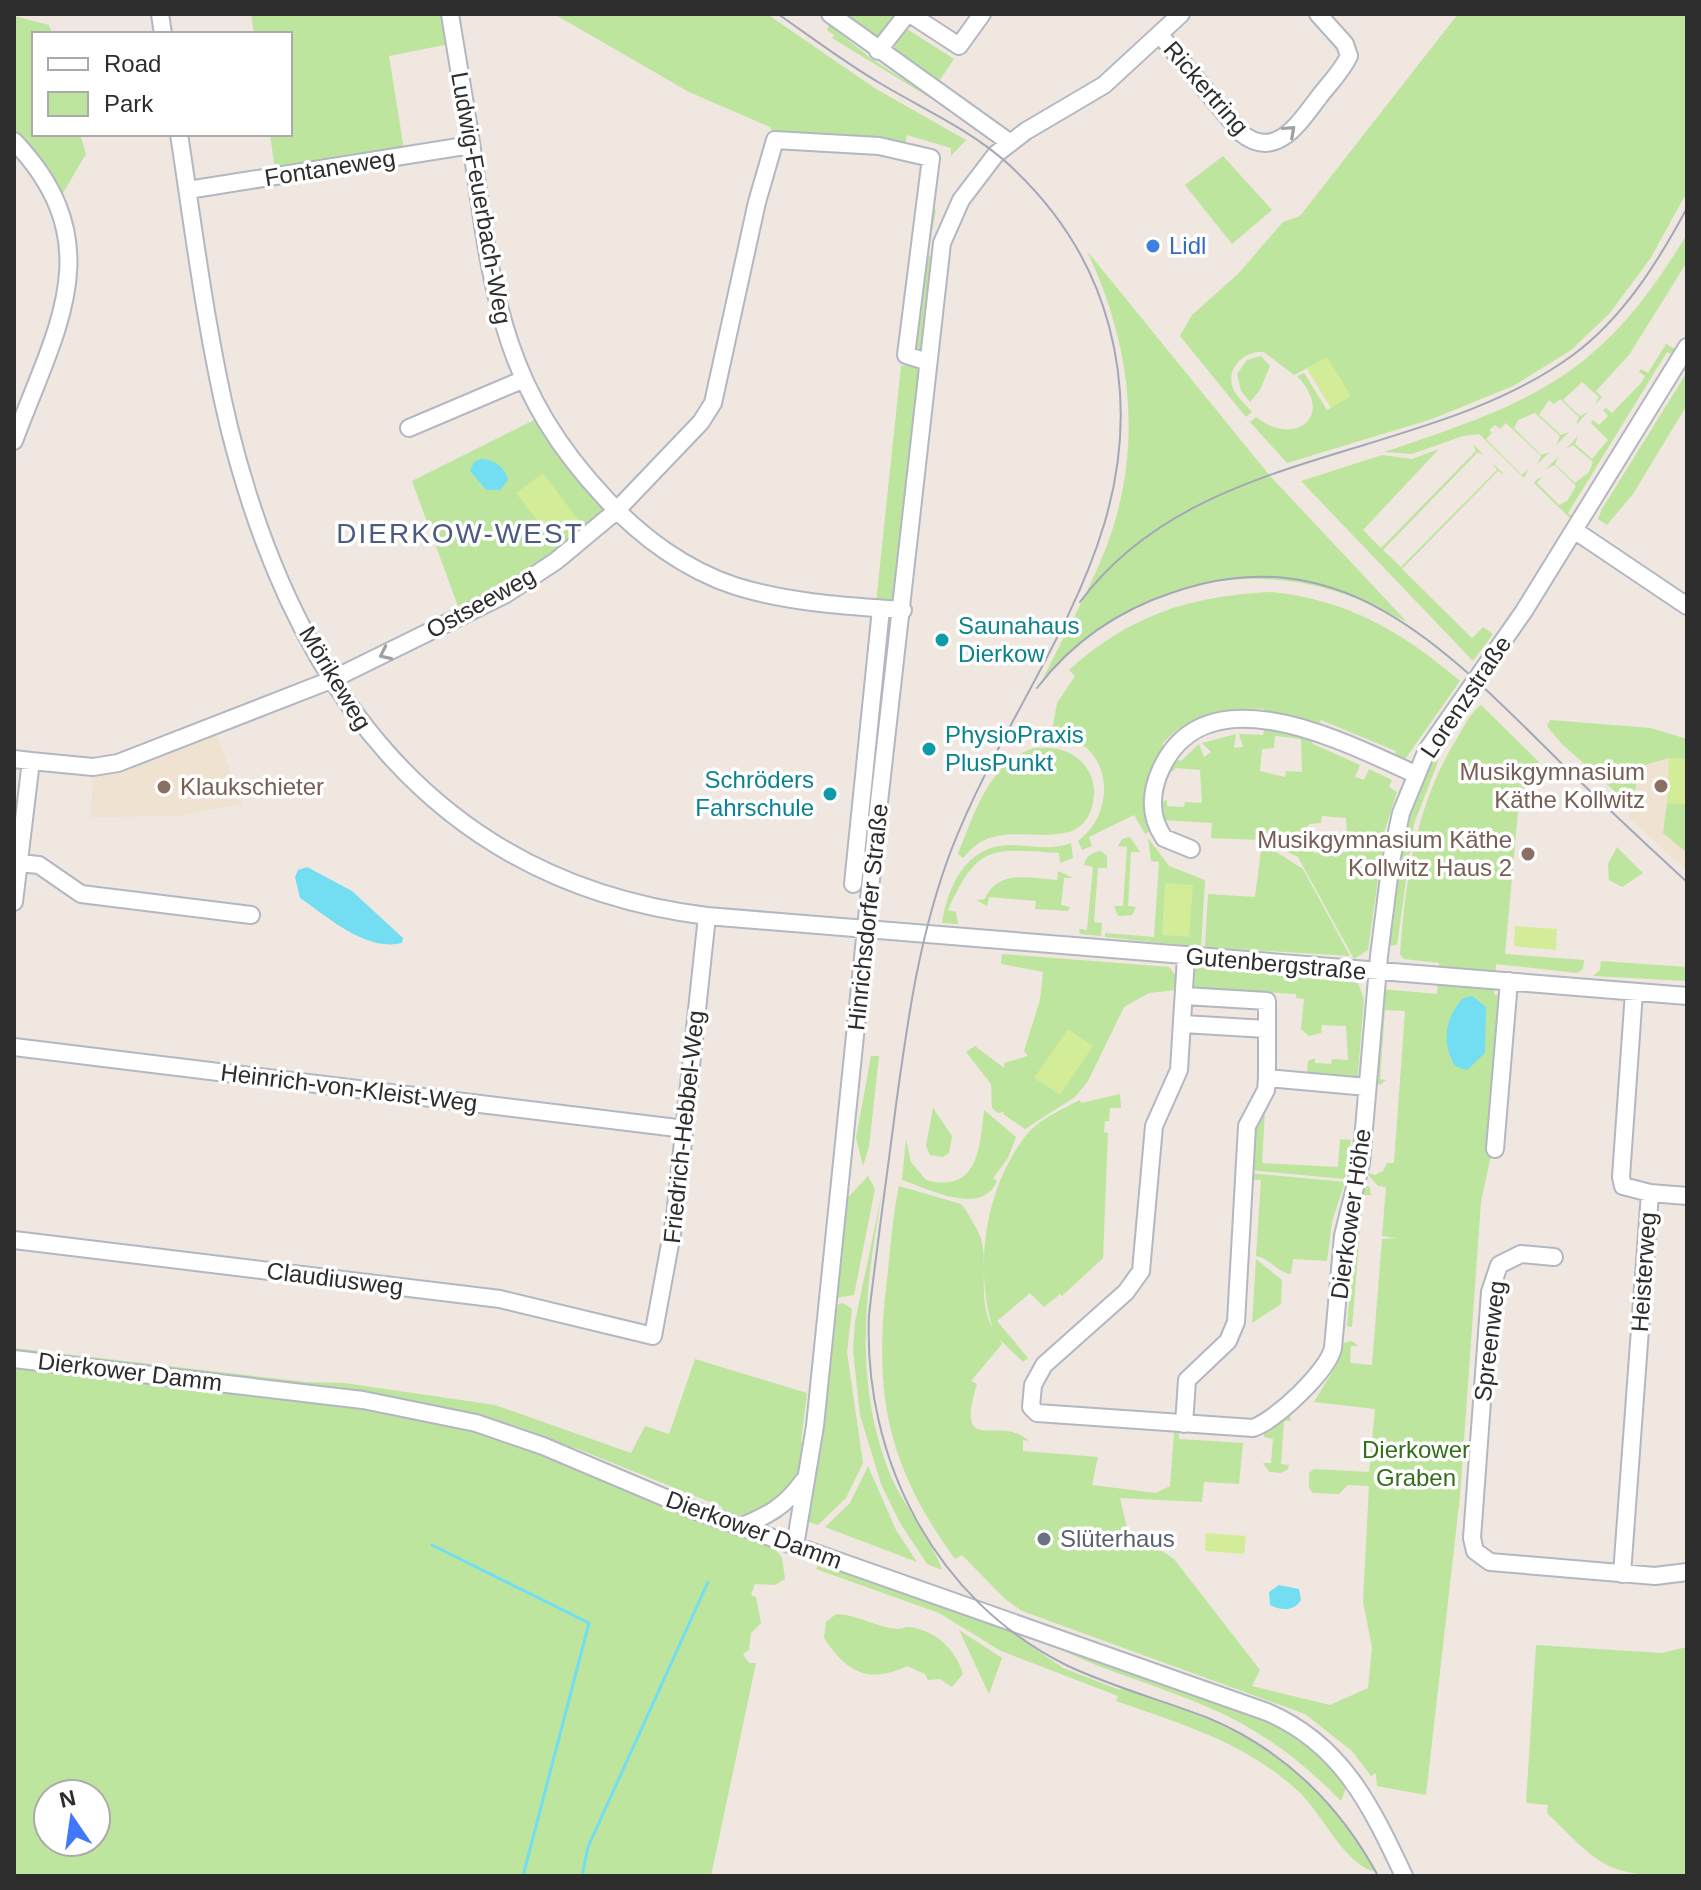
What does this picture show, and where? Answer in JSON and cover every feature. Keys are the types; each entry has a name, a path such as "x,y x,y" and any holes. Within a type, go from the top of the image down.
{"street":[{"name":"Ludwig-Feuerbach-Weg","path":"450,14 495,299 522,380 566,452 616,511 674,557 734,586 799,600 903,610"},
{"path":"830,14 1009,142"},
{"path":"878,51 908,14 959,46 982,14"},
{"name":"Hinrichsdorfer Straße","path":"795,1546 808,1473 938,263 947,229 969,188 1009,142 1104,85 1181,14"},
{"name":"Rickertring","path":"1160,35 1241,133 1248,139 1269,143 1293,131 1349,56 1345,44 1318,14"},
{"name":"Mörikeweg","path":"179,136 210,335 236,454 274,564 331,680 385,755 453,816 494,844 566,882 621,901 707,916 865,931"},
{"name":"Ostseeweg","path":"14,759 93,767 118,763 331,680 506,594 556,561 616,511 701,422 713,403 760,189 775,140 879,146 931,158 906,355 928,362"},
{"path":"14,141 38,166 58,201 67,234 70,271 63,311 14,441"},
{"name":"Fontaneweg","path":"188,190 471,145"},
{"name":"Lorenzstraße","path":"1377,972 1394,839 1415,774 1449,716 1513,628 1687,347"},
{"path":"409,428 522,380"},
{"path":"1574,530 1687,606"},
{"name":"Hinrichsdorfer Straße","path":"853,884 881,609"},
{"path":"1191,849 1164,838 1152,808 1157,779 1167,757 1180,742 1205,726 1237,719 1283,722 1315,731 1415,774"},
{"path":"14,902 31,761"},
{"path":"19,863 39,865 81,894 251,915"},
{"name":"Friedrich-Hebbel-Weg","path":"653,1336 668,1271 707,916"},
{"name":"Gutenbergstraße","path":"865,931 1687,996"},
{"name":"Dierkower Höhe","path":"1186,957 1179,1070 1152,1133 1141,1271 1126,1292 1044,1365 1033,1385 1031,1407 1037,1413 1246,1429 1260,1426 1298,1394 1332,1357 1343,1236 1361,1163 1377,972"},
{"path":"1495,1149 1504,981"},
{"name":"Heisterweg","path":"1622,1574 1650,1193 1632,1191 1623,1186 1621,1177 1634,992"},
{"path":"1184,1424 1187,1380 1228,1341 1236,1322 1246,1134 1266,1090 1267,1078 1267,1001 1185,996"},
{"path":"1183,1024 1266,1029"},
{"name":"Heinrich-von-Kleist-Weg","path":"14,1047 685,1129"},
{"path":"1267,1078 1367,1087"},
{"path":"1650,1193 1687,1196"},
{"name":"Claudiusweg","path":"14,1240 500,1299 653,1336"},
{"name":"Spreenweg","path":"1554,1257 1521,1254 1499,1265 1490,1292 1472,1538 1475,1551 1490,1562 1622,1574"},
{"name":"Dierkower Damm","path":"14,1359 363,1400 447,1415 531,1442 740,1527 1285,1720 1324,1746 1357,1783 1404,1876"},
{"path":"740,1527 769,1515 790,1500 808,1473"},
{"path":"1622,1574 1655,1576 1687,1572"}],"shaded area":[{"name":"Klaukschieter","path":"215,730 242,804 178,816 91,817 93,769"},
{"name":"Musikgymnasium Käthe Kollwitz","path":"1650,734 1687,745 1687,870 1629,818"}],"green space":[{"path":"251,14 450,14 454,43 389,56 405,156 276,177 270,136 292,136 292,32 254,32"},
{"path":"554,14 767,14 876,89 966,140 951,156 951,148 907,135 904,150 775,140 770,127 689,92"},
{"path":"845,14 900,14 879,41"},
{"path":"917,14 907,29 954,59 939,81 893,50 912,16"},
{"path":"1458,14 1687,14 1687,192 1650,259 1609,314 1571,350 1513,386 1432,419 1287,463 1250,422 1256,417 1284,429 1306,423 1313,404 1297,376 1304,373 1327,410 1350,396 1327,358 1294,375 1264,352 1245,357 1235,366 1231,378 1235,392 1252,412 1246,417 1180,336 1192,315 1238,274 1283,222 1300,216"},
{"path":"14,16 49,25 51,32 32,32 32,136 81,136 86,154 58,201 14,141"},
{"path":"829,25 872,59 976,126 832,38 834,35 827,30"},
{"path":"1223,156 1272,210 1232,244 1185,185"},
{"path":"924,203 936,210 928,255 938,263 928,362 906,355"},
{"path":"1687,234 1687,262 1629,355 1596,391 1602,397 1595,405 1599,397 1582,382 1563,400 1580,416 1588,412 1576,425 1579,417 1560,399 1554,404 1549,400 1539,415 1561,435 1569,432 1556,445 1560,436 1535,413 1518,420 1514,428 1541,455 1550,452 1537,464 1541,456 1506,423 1500,429 1495,425 1489,430 1492,433 1486,439 1522,475 1528,469 1525,477 1523,477 1479,434 1463,436 1412,454 1384,452 1484,416 1561,377 1594,352 1625,321 1656,282"},
{"path":"1087,251 1270,476 1408,623 1359,599 1310,585 1261,579 1214,582 1167,594 1123,614 1081,643 1042,681 1106,548 1118,511 1129,436 1123,361 1102,287"},
{"path":"1666,344 1677,350 1674,356 1667,352 1568,513 1573,517 1570,518 1534,483 1542,477 1537,483 1559,505 1567,501 1576,486 1555,465 1546,469 1559,456 1555,464 1575,483 1589,472 1593,462 1573,445 1566,449 1578,436 1575,444 1592,459 1608,440 1591,423 1593,420 1599,425 1608,416 1603,410 1606,408 1612,413 1642,382 1645,376 1639,372 1641,369 1648,373"},
{"path":"1261,356 1270,366 1260,390 1250,402 1241,391 1237,374 1247,360"},
{"path":"1327,357 1351,396 1331,408 1307,369"},
{"path":"921,364 898,600 876,603 901,366"},
{"path":"1687,372 1687,405 1633,494 1607,525 1598,519 1602,509"},
{"path":"542,416 616,511 462,617 412,481"},
{"path":"1473,444 1485,456 1478,452 1383,550 1401,567 1497,470 1492,463 1505,475 1498,471 1402,569 1472,638 1483,627 1493,634 1473,661 1301,481 1382,455 1412,459 1439,449 1363,530 1381,548 1476,451"},
{"path":"543,473 579,521 553,541 516,493"},
{"path":"1270,592 1324,602 1372,621 1417,647 1460,681 1403,762 1393,758 1396,751 1321,720 1315,731 1263,721 1264,709 1221,711 1196,719 1162,744 1171,752 1153,830 1145,834 1134,815 1089,837 1092,846 1082,850 1078,841 1092,828 1100,811 1104,794 1103,776 1097,761 1086,748 1071,739 1051,736 1057,703 1075,676 1069,670 1115,635 1162,612 1213,598"},
{"name":"Dierkower Graben","path":"1481,705 1539,762 1519,800 1505,954 1584,960 1583,969 1577,973 1496,964 1494,995 1504,996 1491,1155 1481,1202 1460,1496 1426,1795 1377,1786 1376,1773 1371,1776 1352,1751 1305,1714 1022,1611 1005,1599 962,1555 955,1559 912,1489 899,1456 889,1422 882,1352 892,1228 899,1186 961,1204 976,1228 984,1259 992,1205 1000,1181 1024,1138 1050,1116 1080,1100 1081,1103 1120,1094 1121,1108 1110,1108 1109,1121 1105,1121 1104,1132 1108,1133 1103,1258 1062,1296 1060,1294 1044,1307 1030,1293 997,1321 1028,1358 1023,1362 1000,1340 1002,1344 971,1381 977,1384 971,1421 975,1428 1017,1434 1029,1441 1023,1440 1023,1451 1098,1457 1092,1485 1156,1493 1170,1486 1174,1432 1167,1428 1179,1429 1179,1439 1243,1443 1239,1484 1204,1482 1202,1502 1120,1498 1127,1528 1174,1559 1260,1670 1252,1686 1330,1705 1368,1688 1372,1648 1363,1601 1369,1486 1348,1485 1339,1494 1313,1493 1309,1488 1309,1473 1314,1469 1369,1472 1375,1409 1314,1402 1339,1361 1343,1343 1352,1341 1358,1346 1351,1346 1350,1363 1372,1365 1382,1239 1397,1238 1382,1236 1386,1187 1378,1186 1366,1172 1375,1175 1383,1171 1387,1163 1394,1163 1405,1011 1385,1010 1380,1079 1386,1080 1380,1085 1375,1081 1382,989 1437,994 1439,963 1404,959 1400,954 1406,896 1416,840 1432,787 1474,711","holes":["984,1281 993,1329 984,1300"]},
{"path":"1550,720 1651,728 1687,739 1687,759 1669,758 1641,766 1631,806 1561,743 1547,726"},
{"path":"1265,727 1309,735 1313,744 1360,765 1355,777 1364,780 1369,769 1392,780 1389,787 1397,792 1385,830 1368,950 1354,959 1298,857 1262,840 1211,838 1212,823 1162,820 1159,802 1167,800 1167,806 1184,807 1185,802 1202,803 1200,770 1175,768 1166,772 1173,759 1181,761 1199,744 1204,757 1211,752 1202,743 1236,734 1234,748 1243,747 1239,734 1263,735","holes":["1275,736 1301,739 1302,772 1286,771 1285,777 1260,771 1262,749 1274,748","1322,816 1346,818 1348,852 1314,853 1312,834 1307,835 1306,843 1300,840 1309,824 1321,823"]},
{"path":"1035,748 1062,750 1084,765 1094,789 1090,814 1081,825 1069,832 1007,834 984,840 963,858 958,854 970,822 995,776 1019,754"},
{"path":"1432,755 1439,759 1414,824 1397,945 1388,946 1407,821"},
{"path":"1669,758 1687,759 1687,804 1667,803"},
{"path":"1667,803 1687,804 1687,853 1663,833"},
{"path":"1130,837 1140,852 1131,852 1128,906 1136,907 1132,915 1118,916 1114,906 1123,906 1127,847 1118,846 1122,839"},
{"path":"1148,838 1169,866 1205,880 1201,947 1105,937 1105,933 1154,937 1159,862 1151,861"},
{"path":"1071,843 1073,858 1060,863 1059,853 1018,851 990,855 979,861 969,872 948,910 956,912 958,924 942,923 954,882 970,860 981,852 1009,845 1048,847"},
{"path":"1262,843 1303,869 1350,956 1205,947 1208,894 1255,897"},
{"path":"1617,847 1643,873 1622,887 1609,880 1608,864"},
{"path":"1101,851 1107,856 1107,868 1098,868 1094,922 1102,923 1101,936 1080,934 1079,929 1087,930 1093,867 1084,865 1090,855"},
{"path":"1058,871 1073,878 1064,878 1061,905 1070,907 1068,911 1035,909 1036,901 989,897 987,906 976,900 985,899 991,889 1006,879 1057,880"},
{"path":"1165,883 1193,885 1189,937 1162,935"},
{"path":"1515,926 1557,929 1556,950 1514,946"},
{"path":"1002,954 1169,967 1176,976 1176,990 1149,993 1124,1007 1088,1081 1075,1097 1025,1129 1004,1112 998,1113 992,1108 991,1084 966,1052 975,1046 1004,1068 1004,1063 1028,1056 1024,1051 1040,1000 1043,972 1001,964"},
{"path":"1601,961 1687,967 1687,981 1593,976 1600,970"},
{"path":"1186,966 1358,983 1364,999 1357,1086 1306,1081 1308,1061 1315,1058 1315,1063 1331,1064 1332,1059 1348,1060 1346,1026 1322,1025 1321,1033 1309,1036 1301,1029 1304,999 1296,998 1296,994 1246,991 1239,996 1239,990 1204,989 1203,997 1185,996"},
{"path":"1068,1029 1093,1046 1060,1095 1034,1078"},
{"path":"871,1056 879,1056 869,1147 863,1166 856,1138"},
{"path":"933,1108 952,1136 949,1153 943,1157 930,1155 926,1146"},
{"path":"984,1110 1016,1137 1008,1158 993,1178 997,1181 990,1192 967,1199 940,1194 902,1180 906,1140 911,1162 926,1180 943,1183 966,1174 978,1153"},
{"path":"1265,1111 1262,1163 1338,1167 1340,1139 1351,1140 1345,1179 1249,1170 1250,1138 1258,1112"},
{"path":"1249,1173 1345,1182 1332,1222 1327,1261 1293,1259 1291,1274 1256,1256 1261,1180 1249,1179"},
{"path":"868,1176 875,1189 854,1295 835,1298 843,1203"},
{"path":"1364,1185 1370,1187 1371,1195 1363,1195 1352,1327 1347,1326 1353,1253 1346,1252"},
{"path":"883,1188 867,1299 867,1371 871,1407 892,1479 942,1570 927,1564 900,1523 881,1484 860,1415 853,1351 855,1322"},
{"path":"1256,1259 1282,1280 1281,1304 1252,1323"},
{"path":"843,1303 852,1309 847,1352 863,1463 846,1498 818,1525 809,1522 808,1511 823,1439 832,1306"},
{"path":"14,1348 306,1382 344,1383 495,1405 631,1453 645,1426 669,1434 695,1359 807,1393 801,1442 807,1444 798,1481 754,1517 723,1513 722,1507 573,1447 566,1463 698,1522 775,1549 782,1558 785,1579 775,1585 755,1584 751,1595 756,1597 761,1623 751,1633 749,1650 743,1654 749,1663 756,1663 711,1876 14,1876"},
{"path":"1289,1411 1291,1421 1284,1421 1281,1464 1289,1465 1288,1469 1281,1473 1269,1472 1263,1463 1271,1463 1273,1439 1264,1437 1265,1427"},
{"path":"868,1466 896,1530 917,1562 825,1527 850,1503"},
{"path":"1206,1533 1246,1536 1244,1554 1205,1551"},
{"path":"819,1563 1003,1627 1063,1668 1120,1690 1122,1687 1167,1703 1239,1734 1297,1773 1324,1800 1377,1872 1365,1868 1344,1850 1297,1790 1255,1759 1211,1736 1116,1701 1118,1696 1001,1651 939,1613 816,1569"},
{"path":"836,1614 889,1628 909,1627 928,1632 950,1649 963,1674 952,1687 940,1679 928,1680 925,1674 907,1666 881,1674 860,1672 841,1660 824,1638 826,1622"},
{"path":"959,1630 1002,1658 989,1694"},
{"path":"1536,1645 1662,1653 1687,1647 1687,1876 1639,1874 1608,1865 1581,1846 1547,1813 1548,1805 1526,1803"},
{"path":"1060,1649 1271,1723 1312,1747 1348,1783 1341,1801 1296,1760 1246,1726 1191,1700"}],"water":[{"path":"481,459 495,462 504,471 508,480 500,490 486,490 470,471 474,462"},
{"path":"307,867 352,891 403,938 402,943 388,944 361,938 300,898 295,877 298,870"},
{"path":"1472,996 1486,1007 1485,1053 1467,1070 1455,1066 1448,1048 1447,1031 1457,1006 1463,998"},
{"path":"1279,1585 1299,1589 1301,1600 1298,1604 1287,1609 1270,1605 1269,1592"}],"waterway":[{"path":"432,1545 589,1623 523,1876"},
{"path":"582,1876 588,1847 708,1582"}],"tram line":[{"path":"778,14 865,74 992,150 1041,198 1070,237 1102,302 1121,399 1117,468 1101,534 1077,597 981,783 952,848 931,911 916,975 869,1315 870,1369 879,1421 894,1472 916,1520 945,1564 979,1603 1020,1637 1066,1665 1208,1718 1261,1746 1285,1763 1327,1803 1363,1850 1378,1876"},
{"path":"1080,602 1129,550 1185,512 1248,483 1450,417 1514,390 1573,355 1608,324 1638,288 1687,208"},
{"path":"1037,688 1065,656 1098,630 1134,608 1174,592 1232,578 1285,578 1334,589 1379,608 1422,636 1463,669 1687,882"}],"place":[{"name":"Lidl","path":"1153,246"},
{"name":"Saunahaus Dierkow","path":"942,640"},
{"name":"PhysioPraxis PlusPunkt","path":"929,749"},
{"name":"Musikgymnasium Käthe Kollwitz","path":"1661,786"},
{"name":"Klaukschieter","path":"164,787"},
{"name":"Schröders Fahrschule","path":"830,794"},
{"name":"Musikgymnasium Käthe Kollwitz Haus 2","path":"1528,854"},
{"name":"Slüterhaus","path":"1044,1539"}],"district":[{"name":"DIERKOW-WEST","path":"460,533"}]}
